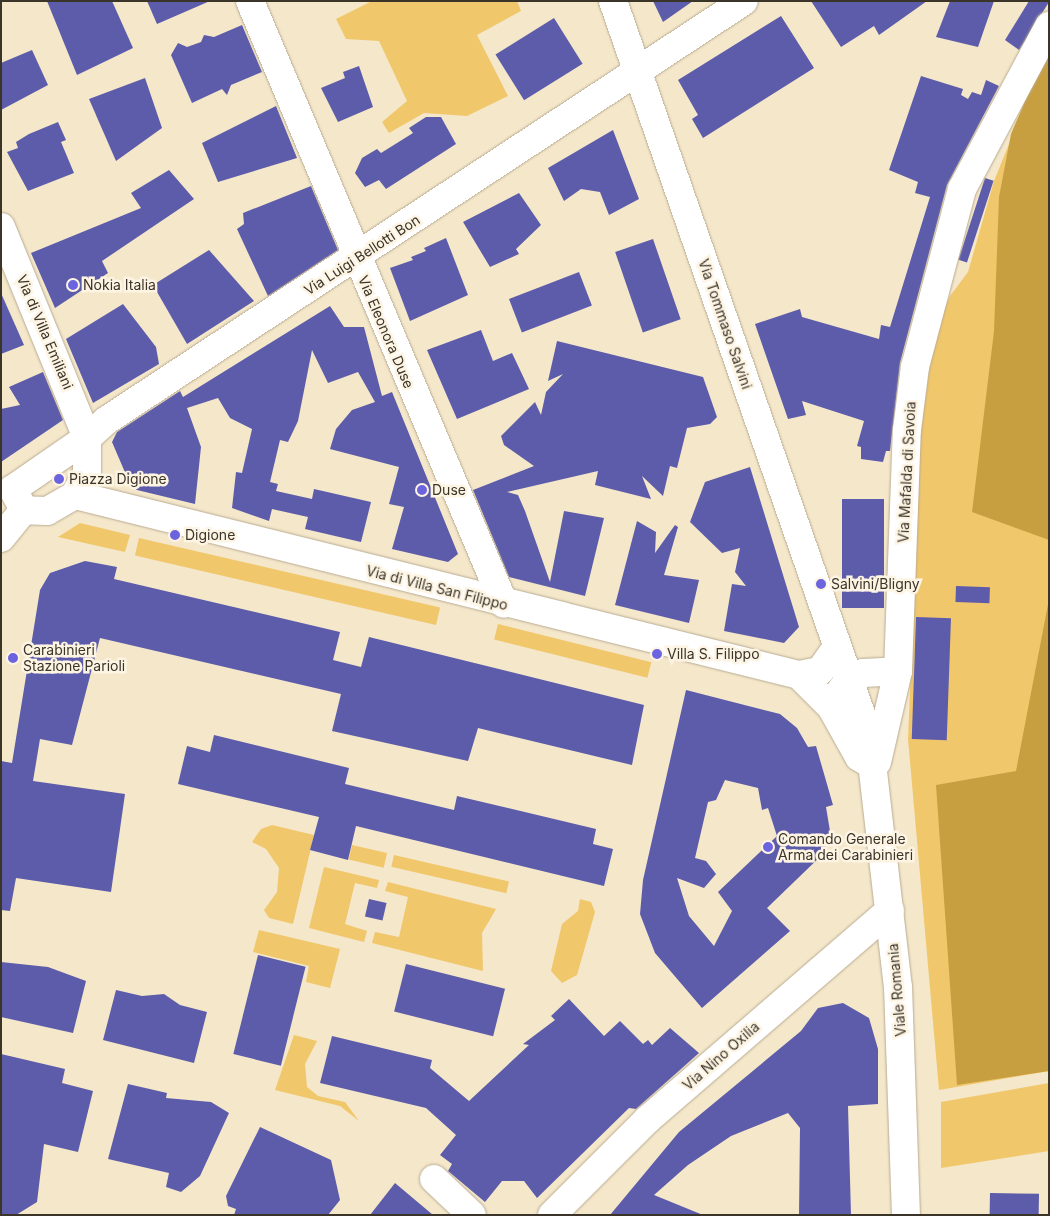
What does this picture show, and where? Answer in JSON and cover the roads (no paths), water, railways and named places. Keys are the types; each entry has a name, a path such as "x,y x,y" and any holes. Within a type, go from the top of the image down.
{"street":[{"name":"Via Eleonora Duse","path":"250,1 356,259 504,604"},
{"name":"Via Tommaso Salvini","path":"613,1 837,647 850,679 876,766"},
{"name":"Via Luigi Bellotti Bon","path":"87,438 107,420 638,75 744,1"},
{"name":"Via Mafalda di Savoia","path":"876,766 898,671 907,430 915,367 936,276 962,189 1049,26"},
{"name":"Via di Villa Emiliani","path":"1,227 87,438"},
{"path":"1,538 13,494 87,438"},
{"path":"13,494 47,511 75,495 87,473 87,438"},
{"name":"Via di Villa San Filippo","path":"75,495 504,604 799,675"},
{"path":"799,675 820,671 837,647"},
{"path":"831,707 850,679 866,673 898,671"},
{"path":"799,675 831,707 860,756 876,766"},
{"name":"Viale Romania","path":"876,766 904,1073 906,1215"},
{"name":"Via Nino Oxilia","path":"555,1212 646,1120 890,910"},
{"path":"434,1178 472,1215"}],"place":[{"name":"Nokia Italia","path":"73,285"},
{"name":"Piazza Digione","path":"59,479"},
{"name":"Duse","path":"422,490"},
{"name":"Digione","path":"175,535"},
{"name":"Salvini/Bligny","path":"821,584"},
{"name":"Villa S. Filippo","path":"657,654"},
{"name":"Carabinieri Stazione Parioli","path":"13,658"},
{"name":"Comando Generale Arma dei Carabinieri","path":"768,847"}]}
